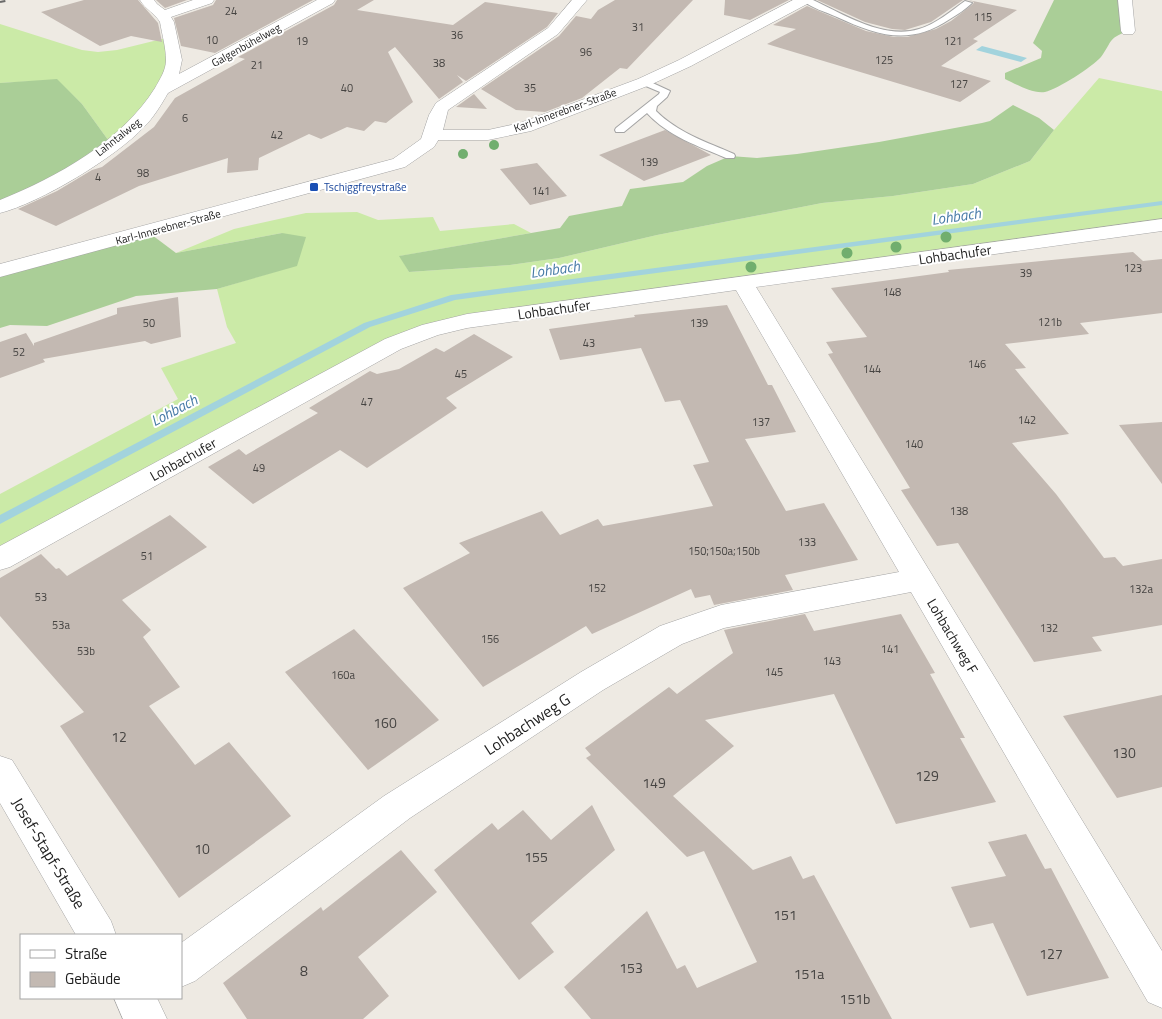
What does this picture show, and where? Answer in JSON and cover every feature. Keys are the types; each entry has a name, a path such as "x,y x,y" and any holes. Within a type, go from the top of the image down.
{"street":[{"name":"Lahntalweg","path":"0,207 29,195 75,170 126,134 146,114 171,74 174,60 173,48 163,15 151,6 147,0"},
{"path":"163,15 207,0"},
{"name":"Galgenbühelweg","path":"163,89 328,0"},
{"path":"433,135 435,117 442,108 553,31 580,0"},
{"name":"Karl-Innerebner-Straße","path":"0,271 399,163 418,152 433,135 488,135 525,127 644,82 805,0"},
{"path":"1125,0 1128,31"},
{"name":"Lohbachufer","path":"0,559 394,344 430,330 467,321 1162,225"},
{"name":"Lohbachweg F","path":"743,284 1162,988"},
{"name":"Lohbachweg G","path":"182,966 397,807 592,682 672,635 721,616 919,579"},
{"name":"Josef-Stapf-Straße","path":"0,771 96,934"}],"lane":[{"path":"805,0 881,31 903,34 923,31 968,3"},
{"path":"620,130 664,95 665,91 644,82"},
{"path":"652,105 651,112 664,124 730,156"}],"green space":[{"path":"1054,0 1125,0 1128,31 1113,39 1101,57 1074,77 1051,90 1035,92 1005,79 1005,73 1041,58 1042,51 1033,43"},
{"path":"0,24 82,50 98,52 117,50 170,37 171,74 111,144 82,104 57,80 0,83"},
{"path":"1099,78 1162,91 1162,225 430,330 0,554 0,494 178,399 161,368 236,343 227,327 217,289 297,265 282,233 176,253 234,229 306,213 357,212 378,220 433,217 440,231 514,224 531,233 400,256 409,272 510,265 559,258 657,235 822,203 893,196 973,184 1030,161"},
{"path":"57,79 82,104 111,144 0,207 0,83"},
{"path":"1013,105 1039,118 1054,130 1030,161 973,184 893,196 822,203 657,235 559,258 510,265 409,272 399,256 560,228 569,216 622,206 630,189 683,182 707,166 730,156 757,158 879,142 990,121"},
{"path":"148,232 176,253 282,233 306,237 297,266 217,289 136,296 47,326 10,325 0,328 0,271"}],"water":[{"path":"982,46 1027,58 1021,62 976,50"}],"building":[{"path":"84,0 138,0 158,23 162,42 131,36 100,46 41,12"},
{"path":"156,0 187,0 165,8"},
{"path":"216,0 313,0 215,53 181,46 174,18 213,5"},
{"path":"337,0 374,0 357,10 453,25 485,2 558,13 547,27 466,81 457,75 463,82 439,99 395,47 388,52 413,102 386,123 375,121 364,131 347,127 321,139 309,134 259,158 258,170 227,173 228,158 139,186 56,226 18,209 57,191 92,170 102,167 154,127 175,98 245,59 238,57 334,5"},
{"path":"615,0 693,0 627,69 620,68 582,98 545,112 516,110 481,89 559,36 576,16 591,19 598,10"},
{"path":"725,0 789,0 750,20 724,15"},
{"path":"817,0 963,0 931,22 905,30 892,29 865,22"},
{"path":"968,0 1017,10 973,39 978,41 941,66 991,81 960,102 767,44 796,29 773,25 807,6 866,31 894,37 907,37 936,29 951,21 973,4 974,2"},
{"path":"474,94 487,109 456,107"},
{"path":"665,130 711,155 644,181 599,155"},
{"path":"537,163 567,196 530,205 500,169"},
{"path":"1133,252 1143,261 1162,259 1162,313 1080,323 1089,334 1005,344 1026,368 1015,369 1069,434 1012,443 1056,494 1104,558 1115,557 1123,566 1162,559 1162,625 1092,637 1102,651 1034,662 958,543 937,546 901,490 910,488 828,354 833,353 826,342 867,337 831,288 949,272 948,270"},
{"path":"178,297 181,337 151,344 145,341 43,359 45,362 0,378 0,342 26,333 34,346 34,343 117,314 117,308"},
{"path":"727,305 768,385 772,385 796,432 745,439 786,511 824,503 858,560 785,575 793,590 714,605 710,595 695,598 691,589 592,634 586,626 483,687 403,588 470,553 459,543 542,511 560,535 598,519 603,526 713,506 693,465 709,462 680,400 665,402 641,348 560,360 549,329 635,317 634,315"},
{"path":"474,334 513,357 446,398 457,408 367,468 340,450 253,504 208,467 239,449 246,455 318,413 309,408 370,371 377,374 399,369 436,348 444,352"},
{"path":"1162,422 1162,484 1119,425"},
{"path":"170,515 207,547 122,600 151,630 143,637 180,687 149,706 195,765 229,742 291,816 179,898 60,726 84,712 0,616 0,578 41,554 56,569 59,568 67,576"},
{"path":"805,614 814,631 901,614 935,673 930,674 965,738 960,738 996,802 896,824 834,694 705,720 734,746 673,796 753,870 791,856 803,879 814,875 892,1019 591,1019 564,987 647,911 677,969 685,965 697,988 757,962 704,851 687,857 586,758 591,755 585,748 669,687 677,694 733,653 724,630"},
{"path":"354,629 439,720 368,770 285,672"},
{"path":"1162,695 1162,787 1117,798 1063,716"},
{"path":"592,805 615,850 531,923 554,952 519,980 434,870 492,823 498,830 523,810 551,840"},
{"path":"1026,834 1045,869 1051,868 1109,978 1027,996 993,923 970,928 951,887 1006,876 988,842"},
{"path":"401,850 437,892 358,957 389,996 363,1019 247,1019 223,983 321,907 323,911"}],"waterway":[{"name":"Lohbach","path":"0,520 367,325 454,297 1162,203"}],"railway":[{"path":"0,2 10,0"}],"place":[{"name":"Tschiggfreystraße","path":"314,187"}]}
